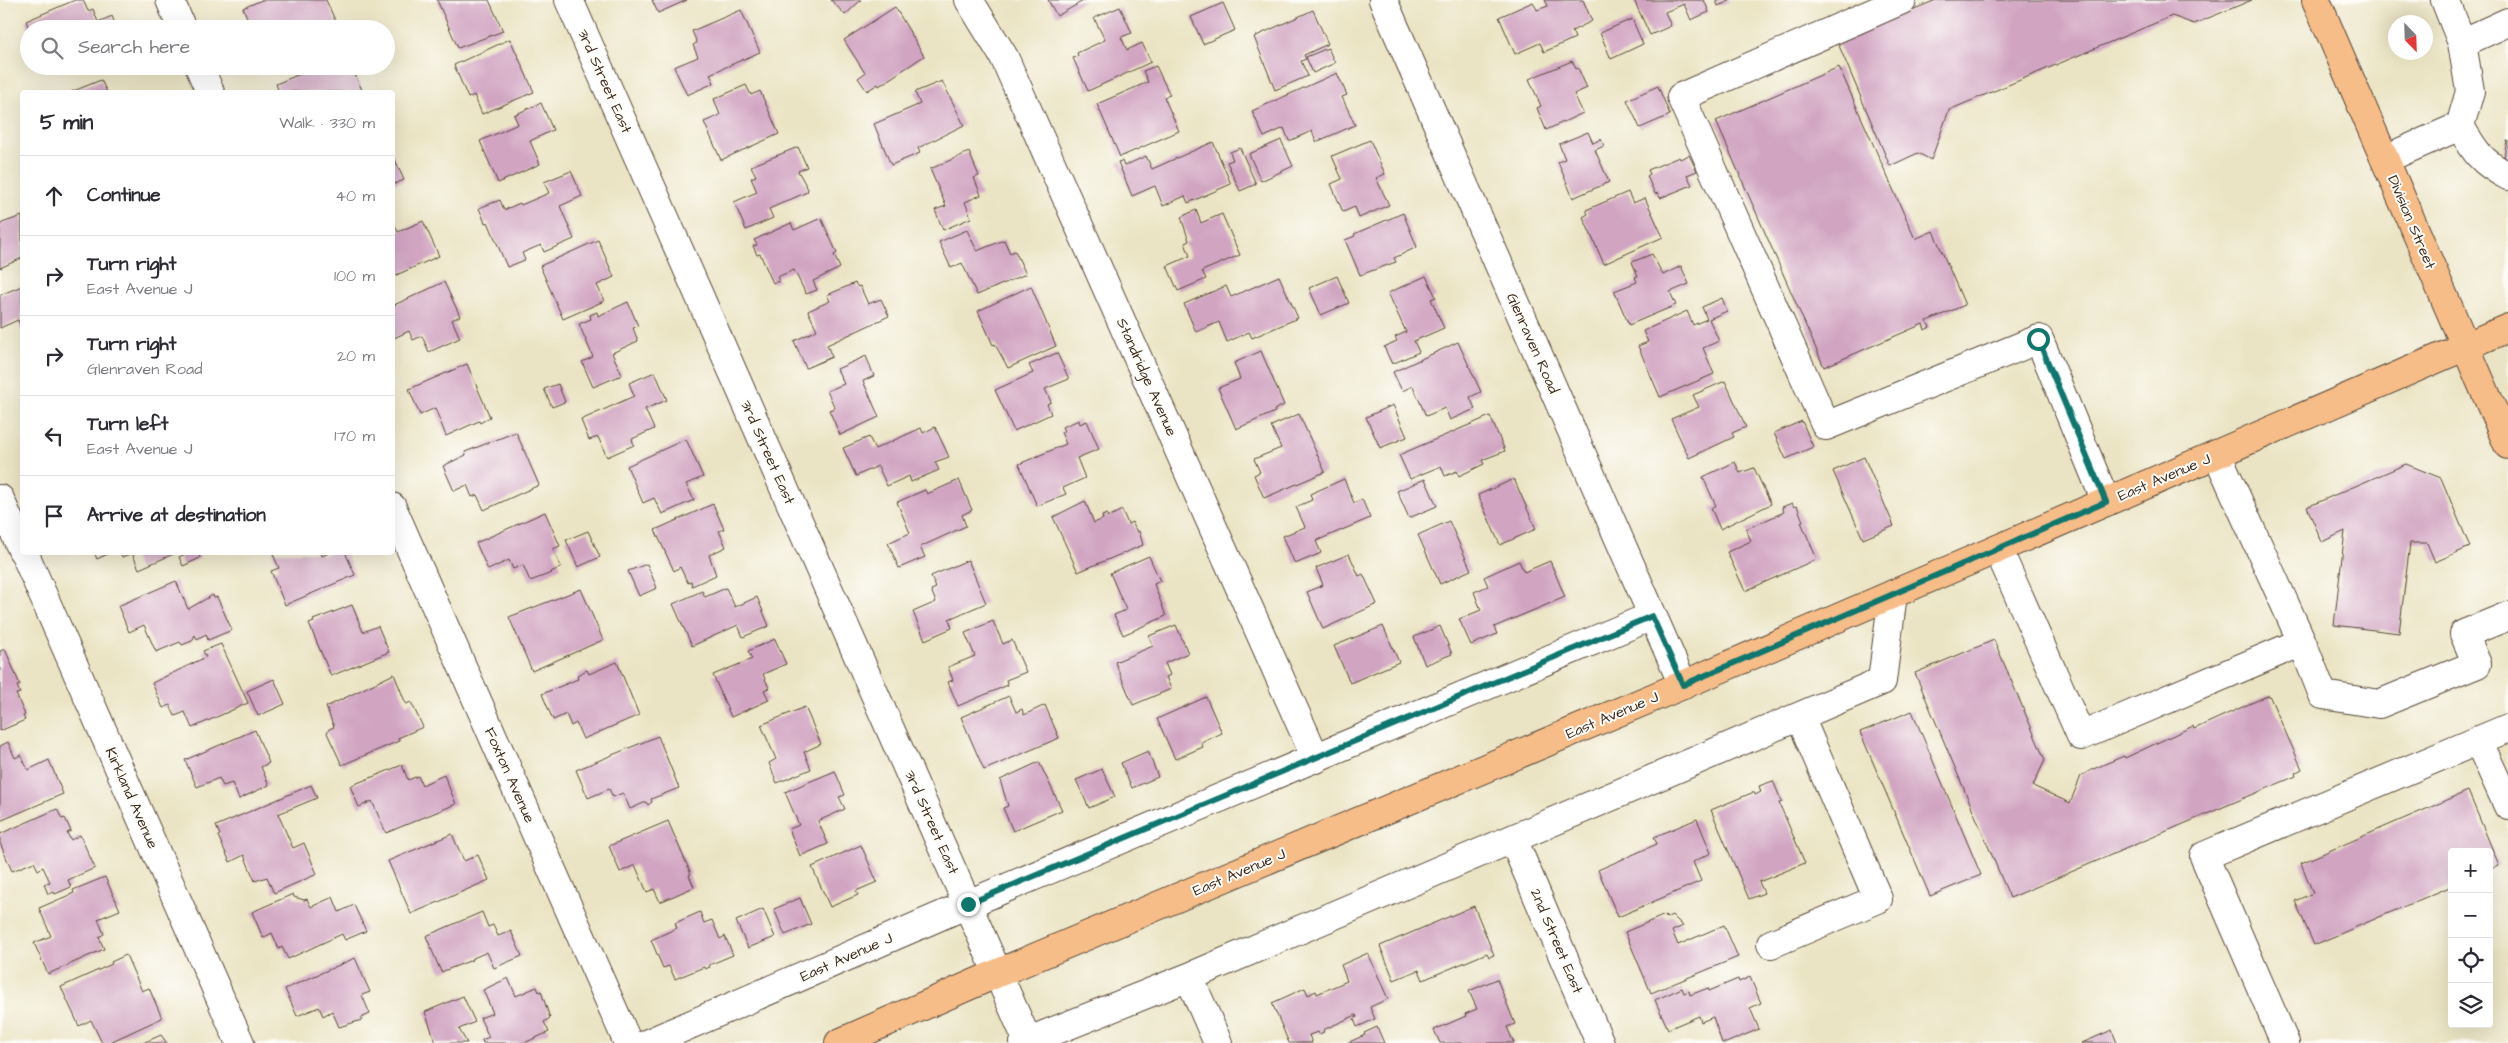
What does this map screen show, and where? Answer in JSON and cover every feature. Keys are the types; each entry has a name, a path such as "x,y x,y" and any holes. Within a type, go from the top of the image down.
{"main road":[{"name":"Division Street","path":"2316,0 2508,444"},
{"name":"East Avenue J","path":"839,1043 998,973 1683,685 2508,328"}],"street":[{"path":"170,0 178,20"},
{"name":"3rd Street East","path":"569,0 968,904 1026,1042"},
{"name":"Standridge Avenue","path":"969,0 1004,57 1316,759"},
{"name":"Glenraven Road","path":"1383,0 1683,685"},
{"path":"1902,0 1681,98 1826,426 2038,339 2106,502"},
{"path":"2445,0 2462,43 2470,91 2460,126 2472,146 2487,164 2508,176"},
{"path":"2462,43 2508,22"},
{"path":"203,75 209,90"},
{"path":"2385,159 2460,126"},
{"path":"2217,454 2302,642 2323,696 2379,704 2477,664 2464,634 2508,616"},
{"name":"Kirkland Avenue","path":"0,499 20,544"},
{"name":"Foxton Avenue","path":"395,514 628,1043"},
{"path":"1998,549 2081,736 2302,642"},
{"name":"Kirkland Avenue","path":"25,555 240,1043"},
{"path":"1026,1042 1189,977 1882,681 1893,594"},
{"name":"East Avenue J","path":"648,1043 968,904 1652,616"},
{"path":"1771,944 1878,899 1800,717"},
{"path":"2285,1043 2204,856 2508,728"},
{"path":"2478,740 2508,806"},
{"name":"2nd Street East","path":"1513,839 1600,1043"},
{"path":"1189,977 1218,1043"}],"building":[{"path":"75,0 83,0 88,11 93,9 97,20 28,20"},
{"path":"262,0 326,0 335,20 248,20 243,8"},
{"path":"437,0 489,0 503,31 458,48"},
{"path":"652,0 687,0 658,13"},
{"path":"831,0 861,0 845,15"},
{"path":"1048,0 1085,0 1057,16"},
{"path":"1545,0 1583,0 1592,21 1572,31 1575,38 1544,52 1540,43 1515,54 1499,17 1533,2 1537,10 1548,6"},
{"path":"1634,0 1704,0 1709,12 1691,20 1684,4 1665,12 1671,26 1650,35"},
{"path":"1716,0 1732,0 1718,6"},
{"path":"1936,0 2252,0 2194,24 2172,16 1949,110 1931,160 1918,153 1890,166 1837,41"},
{"path":"1223,3 1235,30 1203,44 1191,17"},
{"path":"895,7 924,56 879,86 878,84 867,91 858,78 865,73 844,40"},
{"path":"1120,7 1132,33 1121,37 1127,50 1142,43 1151,62 1088,91 1073,58 1078,56 1077,53 1105,40 1094,18"},
{"path":"741,10 760,52 710,74 714,83 687,95 674,67 698,57 693,45 697,43 692,31"},
{"path":"1313,10 1328,44 1304,55 1306,59 1301,61 1308,76 1275,90 1254,37"},
{"path":"112,16 114,20 103,20"},
{"path":"1632,19 1643,44 1611,59 1600,33"},
{"path":"510,39 534,92 482,114 474,95 468,98 454,65"},
{"path":"1328,48 1335,63 1313,73 1306,57"},
{"path":"1572,61 1576,69 1578,68 1587,88 1574,94 1583,113 1546,130 1537,108 1541,106 1529,79"},
{"path":"1156,66 1170,95 1164,97 1179,131 1120,157 1097,104 1148,82 1143,71"},
{"path":"1839,67 1915,239 1933,231 1965,305 1927,321 1930,327 1925,330 1923,324 1824,367 1716,121"},
{"path":"1337,73 1347,95 1342,97 1355,125 1316,142 1312,131 1289,141 1284,128 1264,137 1252,111"},
{"path":"298,75 355,75 362,90 278,90 276,84"},
{"path":"101,80 106,90 76,90"},
{"path":"942,81 964,125 918,148 920,153 891,165 874,124 920,104 915,92"},
{"path":"746,85 751,95 760,91 779,134 721,160 704,122 720,115 714,99"},
{"path":"1658,86 1670,115 1640,128 1627,100"},
{"path":"541,103 553,130 530,141 540,164 498,183 480,141 518,124 514,115"},
{"path":"1588,132 1593,143 1601,139 1604,146 1595,150 1609,182 1573,198 1558,162 1565,159 1559,144"},
{"path":"1281,140 1293,166 1261,181 1249,154"},
{"path":"1370,140 1385,174 1376,178 1389,205 1359,218 1355,207 1343,212 1331,184 1342,179 1332,156"},
{"path":"2508,140 2508,164 2503,163"},
{"path":"1213,142 1231,184 1188,203 1185,196 1163,206 1155,186 1132,196 1118,162 1122,161 1124,166 1146,156 1152,169"},
{"path":"798,147 807,167 798,171 808,189 807,192 769,209 773,218 746,230 734,202 757,192 751,178 756,176 751,166"},
{"path":"1240,148 1256,184 1240,191 1227,162 1233,160 1230,152"},
{"path":"969,152 979,176 974,178 981,195 965,202 971,218 943,230 935,210 946,206 930,169"},
{"path":"1689,155 1697,171 1687,175 1692,185 1660,198 1658,193 1655,194 1647,176 1650,174 1648,170 1679,157 1680,159"},
{"path":"395,160 404,180 395,184"},
{"path":"571,171 582,196 560,206 574,239 544,252 541,245 522,253 525,260 507,267 488,222 485,223 479,208 500,200 504,210 520,203 521,205 549,193 544,182"},
{"path":"1628,192 1633,203 1645,198 1663,237 1604,264 1583,217 1588,214 1586,210"},
{"path":"1196,210 1201,223 1222,214 1240,255 1202,271 1206,279 1178,291 1167,266 1190,256 1185,243 1189,241 1181,217"},
{"path":"1403,213 1417,247 1394,258 1396,262 1360,275 1345,240 1355,236 1354,234"},
{"path":"20,217 20,259 0,268 0,226 2,223"},
{"path":"821,218 837,253 834,255 840,268 813,281 817,290 806,294 794,270 777,277 779,281 773,283 760,254 757,255 753,246 757,245 754,240 791,223 794,230"},
{"path":"423,221 439,256 395,276 395,226 398,232"},
{"path":"967,230 977,251 1004,240 1010,253 1015,251 1026,274 977,295 962,263 951,268 939,242"},
{"path":"598,240 614,277 597,285 604,301 563,319 540,266"},
{"path":"1652,254 1663,275 1681,266 1689,284 1670,292 1676,305 1629,325 1614,291 1637,282 1635,277 1638,276 1632,262"},
{"path":"1279,276 1298,318 1252,338 1249,332 1227,342 1219,322 1196,332 1184,304 1226,286 1231,297"},
{"path":"1337,276 1349,303 1321,315 1309,288"},
{"path":"1426,276 1436,297 1431,299 1444,328 1414,341 1419,352 1392,364 1384,347 1397,341 1395,337 1406,332 1388,293"},
{"path":"444,282 460,316 452,320 460,338 429,352 422,336 413,340 409,331 395,338 395,305"},
{"path":"855,283 858,287 860,286 868,304 881,299 889,316 827,345 832,357 806,368 794,341 817,330 808,311 830,301 827,295"},
{"path":"1031,286 1056,346 1008,368 995,344 993,345 978,311"},
{"path":"20,287 20,326 18,320 0,328 0,295"},
{"path":"1722,298 1727,311 1709,319 1719,341 1703,348 1714,374 1660,397 1638,346 1648,342 1643,331 1687,311 1693,325 1707,319 1702,307"},
{"path":"628,302 638,326 633,328 638,341 612,353 622,375 593,387 582,362 593,357 579,324 591,319 590,315 597,312 598,316"},
{"path":"1458,342 1481,392 1470,397 1475,409 1450,420 1445,408 1426,416 1413,386 1402,391 1393,372"},
{"path":"1261,351 1284,405 1274,410 1275,412 1236,429 1218,388 1240,379 1234,363"},
{"path":"1057,353 1069,379 1045,389 1051,402 1047,404 1051,414 1014,431 995,390 1033,373 1029,365"},
{"path":"866,356 874,376 863,381 879,417 840,435 829,410 835,408 827,391 844,384 837,369"},
{"path":"467,364 490,417 480,423 479,421 446,436 435,408 420,415 409,389"},
{"path":"655,372 667,400 645,409 654,429 632,439 634,445 607,457 598,437 589,440 581,420 634,396 629,383"},
{"path":"1725,381 1746,427 1732,433 1734,437 1689,458 1671,419 1699,407 1693,395"},
{"path":"558,384 565,402 552,407 544,389"},
{"path":"1393,405 1407,437 1380,448 1366,417"},
{"path":"1299,414 1325,472 1264,498 1254,475 1260,472 1254,459 1281,448 1271,426"},
{"path":"1490,416 1505,451 1482,460 1484,464 1459,476 1457,471 1445,476 1441,466 1410,479 1399,455"},
{"path":"1079,420 1080,424 1087,421 1099,449 1077,458 1085,478 1063,488 1066,494 1037,506 1019,464 1066,444 1061,432 1064,431 1062,427"},
{"path":"1802,421 1813,447 1786,459 1774,433"},
{"path":"935,427 949,457 935,462 939,470 911,482 909,476 887,486 878,466 856,476 843,448 869,437 875,449 921,428 923,433"},
{"path":"516,432 539,485 484,510 477,495 472,497 467,485 454,491 443,466 466,455 465,452"},
{"path":"686,439 703,477 686,484 694,500 662,514 654,498 643,503 627,466"},
{"path":"1864,457 1894,526 1863,539 1833,471"},
{"path":"1735,462 1740,473 1754,468 1771,504 1720,529 1711,508 1716,506 1703,477"},
{"path":"2406,464 2441,478 2470,547 2435,562 2427,543 2410,543 2399,633 2334,625 2345,531 2322,542 2307,507"},
{"path":"1344,479 1354,503 1362,499 1370,518 1316,541 1321,553 1295,564 1283,536 1305,527 1296,507 1312,500 1310,494"},
{"path":"1425,479 1437,506 1409,518 1397,491"},
{"path":"1514,479 1536,529 1500,545 1478,495"},
{"path":"959,480 972,510 962,515 966,526 920,547 925,557 899,568 888,543 910,533 897,502 925,490 927,494"},
{"path":"1085,501 1094,523 1103,519 1102,516 1107,514 1108,517 1122,510 1128,524 1132,522 1137,532 1139,531 1143,545 1078,572 1053,517"},
{"path":"1792,503 1794,507 1797,506 1803,521 1801,522 1817,559 1745,591 1727,552 1751,541 1746,529 1784,512 1782,507"},
{"path":"713,504 724,529 719,531 726,547 709,555 716,575 692,586 691,581 688,583 680,567 674,571 655,530"},
{"path":"545,512 560,546 553,549 561,567 552,573 530,581 523,565 513,569 509,560 488,570 476,543"},
{"path":"1449,521 1471,570 1440,584 1418,535"},
{"path":"588,531 600,557 578,567 566,540"},
{"path":"1349,554 1359,576 1363,574 1377,604 1323,629 1307,592 1323,585 1316,568"},
{"path":"95,555 106,555 97,559"},
{"path":"133,555 171,555 139,569"},
{"path":"183,555 199,555 200,558 183,566 179,557"},
{"path":"273,555 346,555 355,575 285,605 271,571 279,568"},
{"path":"1149,556 1160,581 1154,584 1166,616 1123,635 1114,615 1126,610 1110,573"},
{"path":"968,560 986,603 949,619 952,628 925,640 913,612 936,602 931,590 936,588 931,576"},
{"path":"1519,561 1524,572 1550,561 1565,597 1494,627 1497,634 1471,645 1459,619 1481,610 1474,592 1488,586 1484,577"},
{"path":"647,564 657,588 639,596 628,571"},
{"path":"176,581 188,609 213,595 214,598 217,597 232,630 208,640 206,634 197,639 195,635 192,641 182,645 180,642 156,652 144,625 129,632 118,606"},
{"path":"726,588 735,607 757,597 769,626 743,637 738,625 692,646 673,604 702,591 705,597"},
{"path":"581,589 603,640 532,671 509,617"},
{"path":"352,605 363,632 378,626 389,652 331,676 309,624 314,622 313,620"},
{"path":"993,621 1003,644 1012,640 1026,672 1006,680 1008,685 958,706 948,682 953,680 948,667 975,656 965,633"},
{"path":"1176,625 1188,653 1165,663 1170,675 1166,677 1171,689 1133,705 1115,662 1153,646 1149,636"},
{"path":"1383,626 1399,662 1350,683 1334,646"},
{"path":"1440,626 1452,654 1425,665 1414,637"},
{"path":"775,639 786,664 763,674 769,688 764,690 769,700 731,717 713,675 752,659 748,651"},
{"path":"1994,640 2045,760 2033,786 2070,803 2081,776 2091,770 2124,756 2125,758 2193,726 2194,729 2269,695 2302,769 2295,773 2296,776 2010,898 1915,673"},
{"path":"221,644 248,703 192,728 185,712 175,716 170,705 163,708 152,683 206,657 203,651"},
{"path":"5,649 20,685 17,686 20,693 16,694 25,715 23,716 25,720 0,731 0,651"},
{"path":"617,662 639,715 583,739 576,723 571,726 566,714 553,720 542,694 578,679 577,675 587,670 589,674"},
{"path":"394,674 406,704 411,702 423,727 398,738 399,741 342,765 327,733 329,729 334,727 326,707"},
{"path":"274,679 285,704 258,716 247,691"},
{"path":"1009,696 1016,712 1022,709 1024,715 1045,705 1059,738 984,770 961,717"},
{"path":"1206,697 1222,733 1201,743 1203,747 1175,759 1157,719"},
{"path":"805,707 821,744 804,752 811,769 777,783 769,763 776,759 761,725"},
{"path":"1912,711 1981,875 1930,896 1860,732"},
{"path":"255,730 269,763 261,767 269,785 239,799 232,783 223,786 219,778 197,787 185,760"},
{"path":"658,736 679,788 651,799 652,802 648,805 646,802 630,809 623,793 613,797 609,789 588,798 576,770"},
{"path":"8,742 15,758 21,755 28,770 49,760 63,794 0,821 0,746"},
{"path":"1148,751 1158,777 1132,788 1121,763"},
{"path":"1039,762 1062,810 1013,831 1003,808 1008,806 1000,780"},
{"path":"402,765 408,780 418,776 422,785 444,775 456,804 386,833 372,801 359,807 350,786"},
{"path":"1102,769 1115,797 1089,808 1076,780"},
{"path":"835,771 845,795 839,797 845,809 818,821 828,844 800,856 789,829 799,825 785,792"},
{"path":"1773,781 1782,802 1779,803 1805,863 1759,882 1764,893 1749,899 1711,810 1754,792 1755,795 1761,792 1759,786"},
{"path":"311,785 317,798 278,814 293,848 304,843 317,874 274,893 267,877 255,881 244,855 230,862 218,836 220,835 216,826"},
{"path":"2468,791 2492,848 2448,848 2448,888 2314,945 2295,901 2313,893 2301,863"},
{"path":"57,809 62,819 65,818 71,831 67,833 71,840 80,835 95,868 68,880 71,887 55,894 54,892 48,894 44,884 50,882 43,867 38,870 34,862 12,871 0,843 0,834"},
{"path":"1697,819 1711,853 1693,862 1701,881 1618,917 1598,870 1657,844 1654,837"},
{"path":"668,821 691,874 689,875 694,887 660,902 654,889 647,892 635,865 620,872 609,846"},
{"path":"452,834 464,861 478,855 489,880 411,914 388,861"},
{"path":"861,845 877,882 856,891 858,895 830,907 812,867"},
{"path":"2493,851 2499,865 2493,868"},
{"path":"105,877 120,910 98,919 104,934 99,937 104,949 48,974 34,943 51,936 39,908 74,893 73,890"},
{"path":"293,894 294,897 307,899 311,907 333,897 339,912 354,905 366,931 345,940 342,934 288,959 282,947 279,949 272,933 263,938 252,912"},
{"path":"800,898 811,924 785,935 774,909"},
{"path":"1474,906 1494,955 1489,957 1487,953 1423,980 1419,970 1394,980 1380,946"},
{"path":"763,909 775,937 748,948 736,921"},
{"path":"482,912 488,927 493,925 498,936 511,931 522,956 494,968 487,952 441,972 426,936"},
{"path":"700,912 704,923 712,920 720,939 725,936 733,955 709,965 710,967 705,969 704,967 675,979 669,966 663,968 651,940 677,928 675,923"},
{"path":"1665,915 1666,918 1672,915 1683,926 1672,931 1678,945 1724,925 1738,957 1651,993 1625,932"},
{"path":"1368,953 1388,999 1370,1007 1375,1019 1357,1027 1354,1019 1357,1017 1356,1015 1323,1030 1324,1032 1309,1035 1312,1043 1289,1043 1272,1003 1305,988 1308,995 1316,991 1317,994 1347,981 1341,965"},
{"path":"126,955 142,991 149,988 162,1018 108,1043 102,1043 91,1020 79,1026 61,987 112,964 111,962"},
{"path":"355,958 370,992 362,995 370,1014 361,1018 362,1020 339,1027 332,1011 323,1016 319,1007 297,1016 285,989"},
{"path":"1750,977 1761,1003 1750,1008 1759,1029 1726,1043 1722,1043 1713,1017 1701,1022 1699,1016 1668,1029 1655,1000 1682,988 1684,993 1689,991 1690,995 1708,988 1709,991 1738,979 1739,982"},
{"path":"508,978 516,996 537,987 539,992 541,991 550,1018 544,1022 549,1032 524,1043 483,1043 482,1040 489,1037 480,1018 493,1013 483,990"},
{"path":"1497,979 1515,1024 1507,1027 1514,1043 1440,1043 1434,1030 1477,1009 1469,991"},
{"path":"463,996 475,1022 459,1029 467,1043 436,1043 425,1012"},
{"path":"1377,1027 1384,1043 1347,1043 1365,1035 1364,1033"},
{"path":"2112,1030 2117,1043 2082,1043"},
{"path":"161,1035 167,1043 143,1043"}],"route":[{"path":"968,904 1652,616 1683,685 2106,502 2038,339"}]}
